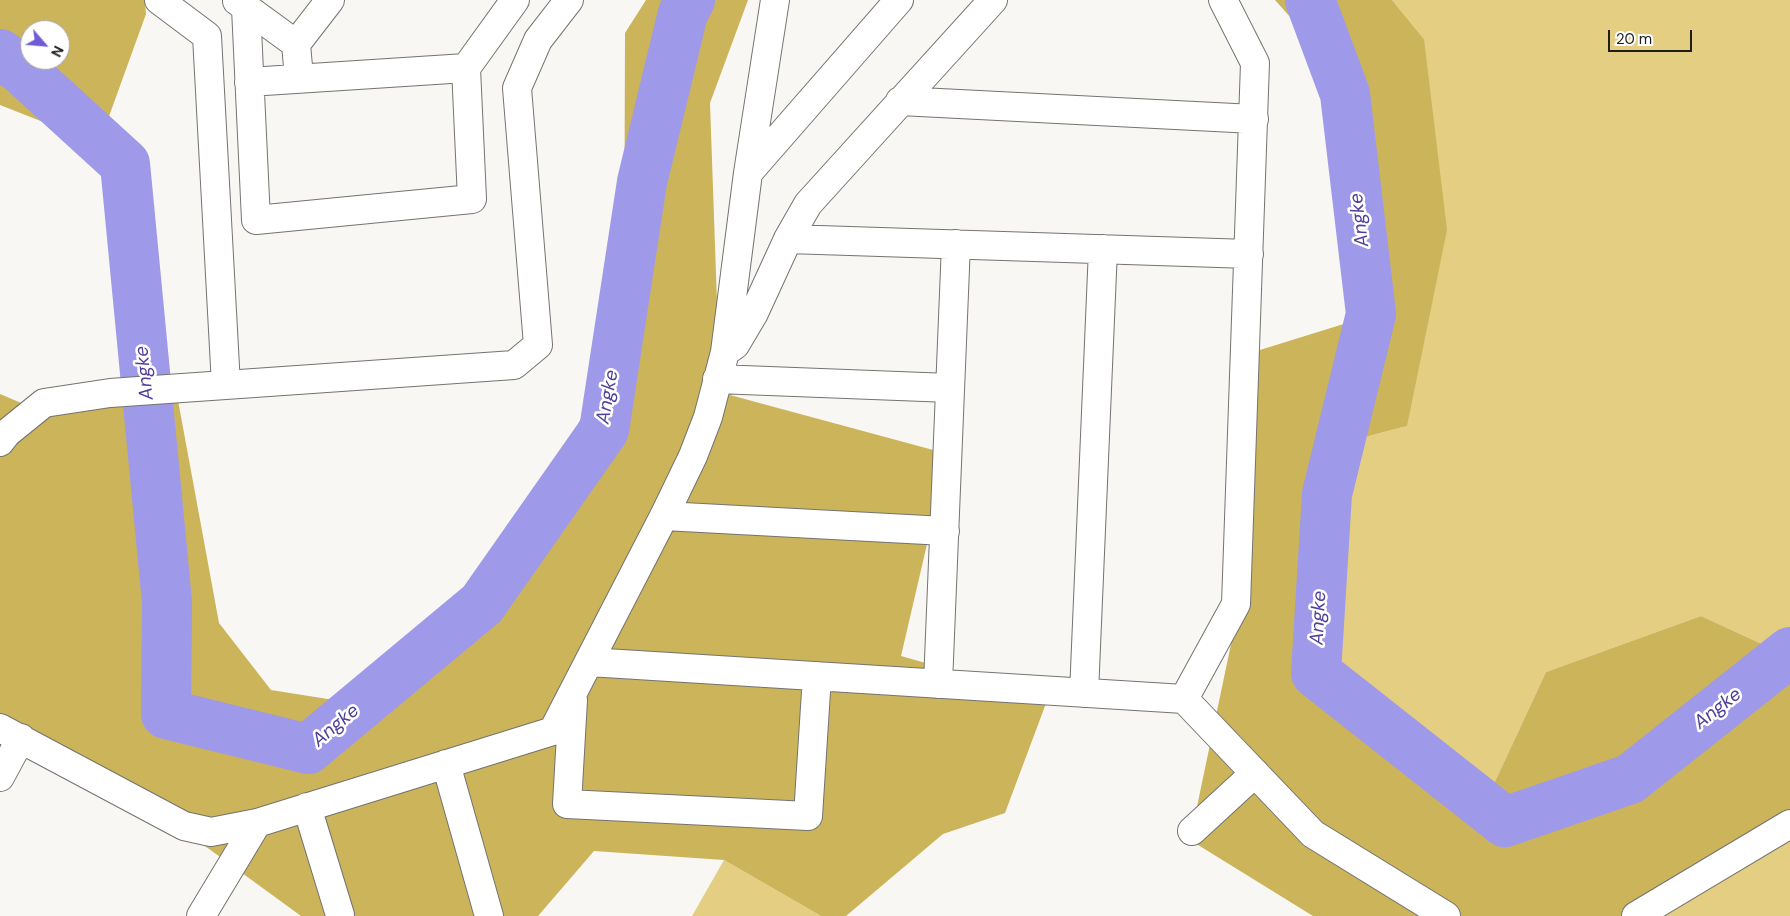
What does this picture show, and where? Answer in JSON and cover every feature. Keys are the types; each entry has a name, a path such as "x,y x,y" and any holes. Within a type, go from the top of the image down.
{"street":[{"path":"160,0 207,36 226,385"},
{"path":"299,78 296,44 330,0"},
{"path":"241,4 249,82 256,220 472,198 466,68 515,0"},
{"path":"0,442 7,433 44,403 110,394 514,365 538,345 517,88 538,40 569,0"},
{"path":"0,777 10,733 184,826 211,832 257,822 553,731 664,516 693,456 708,416 725,352 748,173 775,0"},
{"path":"748,173 899,0"},
{"path":"725,352 735,345 754,313 788,239 808,204 992,0"},
{"path":"1184,699 1236,604 1255,63 1223,0"},
{"path":"241,4 296,44"},
{"path":"249,82 466,68"},
{"path":"900,101 1254,119"},
{"path":"788,239 1248,254"},
{"path":"938,684 956,244"},
{"path":"1084,692 1103,249"},
{"path":"718,379 950,388"},
{"path":"664,516 944,531"},
{"path":"589,662 1184,699 1312,834 1446,916"},
{"path":"574,691 567,804 808,816 817,676"},
{"path":"446,764 489,916"},
{"path":"1192,831 1256,774"},
{"path":"307,807 340,915"},
{"path":"201,916 257,822"},
{"path":"1636,916 1790,824"}],"shaded area":[{"path":"0,0 145,0 146,14 99,144 0,105"},
{"path":"646,0 748,0 710,103 718,331 704,388 948,454 901,656 1048,698 1005,813 943,834 846,916 821,916 724,860 594,851 538,916 301,916 98,768 0,717 0,394 45,413 175,384 219,623 271,690 334,700 515,558 624,327 625,33"},
{"path":"1275,0 1392,0 1424,39 1447,230 1407,426 1346,442 1315,626 1337,707 1492,788 1546,672 1701,616 1790,657 1790,819 1642,916 1313,916 1190,840 1235,625 1247,354 1392,309 1357,92"},
{"path":"1392,0 1790,0 1790,657 1701,616 1546,672 1492,788 1337,707 1315,626 1346,442 1407,426 1424,39"},
{"path":"1790,819 1790,916 1642,916"},
{"path":"724,860 821,916 692,916"}],"waterway":[{"name":"Angke","path":"0,54 21,69 125,164 167,602 166,714 308,749 482,604 604,430 642,182 683,13 690,0"},
{"name":"Angke","path":"1310,0 1345,94 1371,314 1327,494 1316,673 1505,822 1630,779 1790,652"}]}
